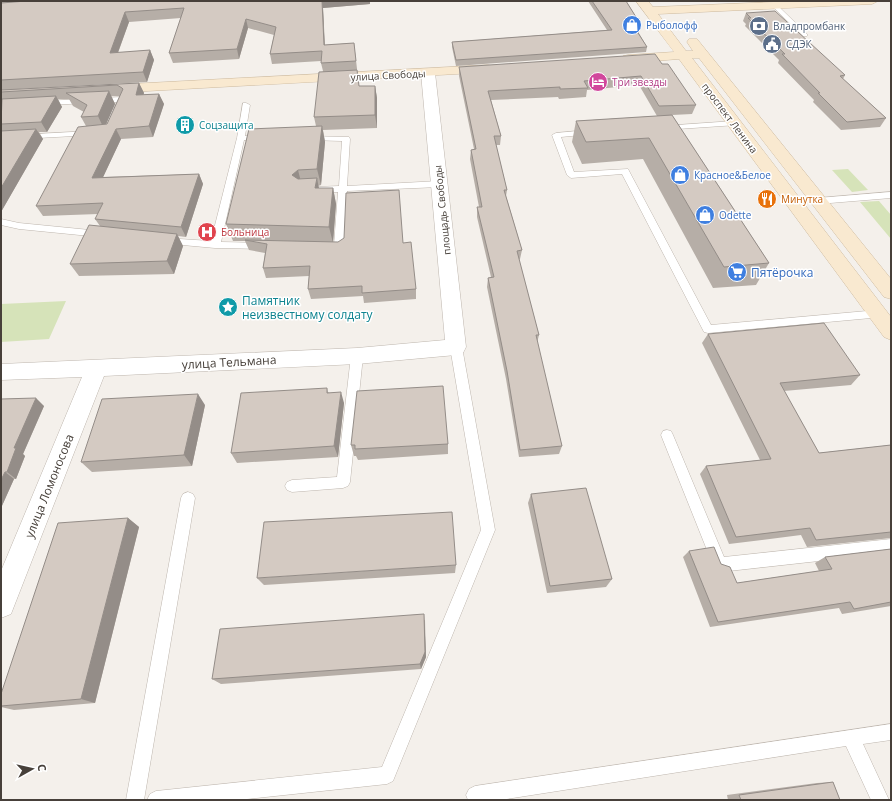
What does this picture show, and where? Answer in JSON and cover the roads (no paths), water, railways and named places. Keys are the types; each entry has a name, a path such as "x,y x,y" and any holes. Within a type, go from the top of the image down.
{"main road":[{"name":"проспект Ленина","path":"642,1 891,332"},
{"path":"659,1 677,23"},
{"path":"650,11 872,1"},
{"name":"проспект Ленина","path":"687,36 891,292"},
{"path":"616,60 702,54"},
{"name":"улица Свободы","path":"34,98 499,68"}],"street":[{"name":"площадь Свободы","path":"428,73 456,347"},
{"name":"улица Тельмана","path":"1,372 357,356 456,347"},
{"name":"улица Ломоносова","path":"1,604 97,367"}],"lane":[{"path":"774,5 805,35"},
{"path":"34,98 122,99 114,118"},
{"path":"215,245 241,138 246,105"},
{"path":"656,128 734,123"},
{"path":"1,138 100,132"},
{"path":"602,132 556,135 571,175 626,171 708,329 878,314"},
{"path":"241,138 271,138"},
{"path":"301,138 346,139 338,248 323,248"},
{"path":"308,190 439,184"},
{"path":"818,200 891,195"},
{"path":"1,222 18,226 113,236"},
{"path":"152,239 215,245 277,247"},
{"path":"156,800 387,775 488,530 456,347"},
{"path":"292,486 343,482 357,356"},
{"path":"667,435 720,565 891,546"},
{"path":"134,800 188,498"},
{"path":"475,795 891,732"},
{"path":"851,737 880,800"}],"place":[{"name":"Рыболофф","path":"632,25"},
{"name":"Владпромбанк","path":"759,26"},
{"name":"СДЭК","path":"772,44"},
{"name":"Три звезды","path":"598,82"},
{"name":"Соцзащита","path":"185,125"},
{"name":"Красное&Белое","path":"680,175"},
{"name":"Минутка","path":"767,199"},
{"name":"Odette","path":"705,215"},
{"name":"Больница","path":"207,232"},
{"name":"Пятёрочка","path":"737,272"},
{"name":"Памятник неизвестному солдату","path":"228,307"}]}
